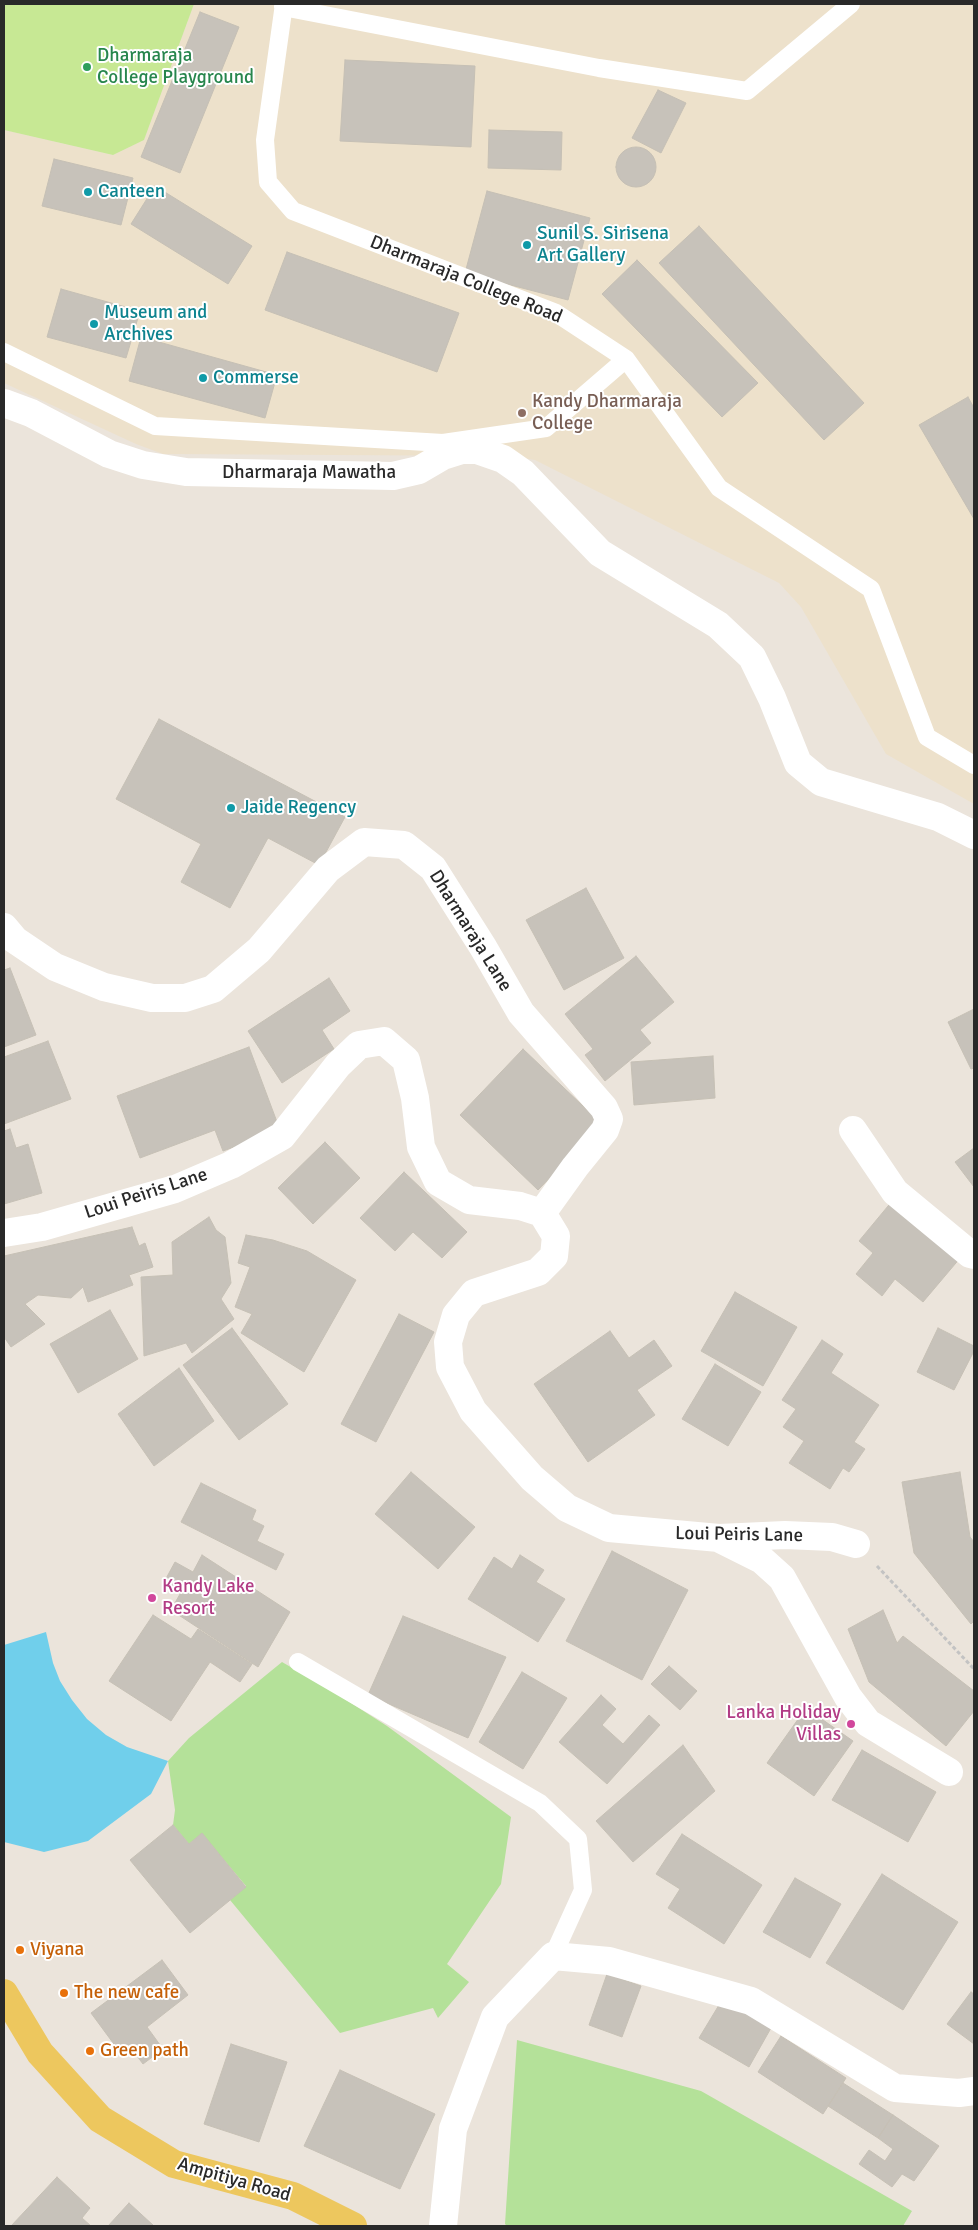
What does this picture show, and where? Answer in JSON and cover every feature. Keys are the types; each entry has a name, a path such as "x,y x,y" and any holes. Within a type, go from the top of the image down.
{"main road":[{"name":"Ampitiya Road","path":"4,1993 40,2053 100,2119 174,2164 293,2196 353,2226"}],"street":[{"name":"Dharmaraja Mawatha","path":"4,403 31,413 110,454 143,465 186,472 393,476 419,470 443,456 462,450 477,450 503,459 524,473 600,553 718,625 752,656 772,698 798,763 821,782 938,817 974,835"},
{"name":"Dharmaraja Lane","path":"4,927 14,940 55,967 104,987 152,998 185,998 213,989 259,950 328,869 364,842 404,845 433,868 522,1013 604,1108 609,1119 605,1130 575,1166 542,1213"},
{"name":"Loui Peiris Lane","path":"4,1233 42,1227 175,1189 232,1165 282,1136 338,1065 360,1046 384,1041 406,1060 415,1098 421,1147 438,1182 469,1200 520,1206 542,1213 556,1236 554,1256 538,1272 474,1294 456,1315 448,1342 450,1367 473,1411 532,1478 567,1508 609,1528 719,1538 785,1534 832,1538 856,1544"},
{"path":"853,1130 895,1192 970,1254 974,1255"},
{"path":"719,1538 762,1560 782,1578 848,1698 868,1723 949,1772"},
{"path":"443,2226 453,2129 495,2017 553,1956 609,1961 750,2002 895,2088 959,2093 974,2091"}],"lane":[{"path":"284,5 599,68 747,91 851,4"},
{"name":"Dharmaraja College Road","path":"284,5 265,140 268,182 293,211 556,314 626,359 719,488 871,589 927,738 974,765"},
{"path":"4,352 155,426 443,443 546,428 626,359"},
{"path":"298,1662 540,1803 578,1839 582,1890 553,1956"}],"path":[{"path":"856,1544 974,1670"}],"shaded area":[{"name":"Kandy Dharmaraja College","path":"194,4 974,4 974,804 886,754 801,607 779,583 535,460 508,456 163,454 136,444 4,383 4,130 113,155 144,140"}],"green space":[{"name":"Dharmaraja College Playground","path":"4,4 194,4 144,140 113,155 4,130"},
{"path":"282,1662 387,1726 511,1817 501,1884 447,1964 469,1982 438,2018 433,2008 340,2033 230,1900 246,1886 202,1834 189,1844 173,1825 175,1810 168,1761 189,1738"},
{"path":"517,2040 701,2091 912,2211 903,2226 507,2226 505,2224"}],"water":[{"path":"46,1632 53,1663 60,1681 87,1719 106,1735 127,1747 168,1761 151,1794 88,1841 44,1852 4,1842 4,1645"}],"building":[{"path":"200,12 239,27 180,173 141,157"},
{"path":"345,60 475,66 471,147 340,141"},
{"path":"658,90 686,103 661,153 632,138"},
{"path":"489,130 562,132 561,170 488,168"},
{"path":"640,147 647,150 653,156 656,167 655,175 647,184 640,187 632,187 625,184 617,175 616,163 619,156 628,148"},
{"name":"Canteen","path":"54,159 133,178 121,225 42,206"},
{"path":"155,186 252,246 228,284 131,224"},
{"name":"Sunil S. Sirisena Art Gallery","path":"487,191 590,218 568,300 465,273"},
{"path":"699,226 864,403 824,440 659,263"},
{"path":"287,252 459,313 437,372 265,310"},
{"path":"637,260 758,383 722,417 602,294"},
{"name":"Museum and Archives","path":"61,289 140,311 126,358 47,337"},
{"name":"Commerse","path":"141,337 277,375 265,418 129,381"},
{"path":"968,397 974,408 974,519 919,425"},
{"name":"Jaide Regency","path":"159,719 345,817 319,865 268,838 230,908 181,882 201,844 116,799"},
{"path":"586,888 624,958 564,990 526,920"},
{"path":"636,956 674,1002 640,1030 651,1043 605,1081 585,1055 593,1049 565,1014"},
{"path":"10,968 36,1035 4,1047 4,970"},
{"path":"329,978 350,1011 322,1030 334,1049 282,1083 248,1031"},
{"path":"974,1009 974,1068 971,1069 948,1022"},
{"path":"48,1041 71,1099 4,1124 4,1057"},
{"path":"249,1047 280,1130 223,1151 215,1130 140,1158 117,1096"},
{"path":"523,1049 602,1124 538,1190 460,1115"},
{"path":"713,1056 715,1098 634,1105 631,1062"},
{"path":"10,1129 16,1148 28,1144 42,1193 4,1204 4,1131"},
{"path":"325,1142 360,1178 313,1224 278,1188"},
{"path":"974,1148 974,1187 955,1162"},
{"path":"404,1172 467,1232 442,1258 413,1232 395,1251 360,1218"},
{"path":"893,1200 961,1257 923,1302 895,1279 882,1296 856,1274 873,1253 859,1241"},
{"path":"209,1217 216,1230 225,1237 231,1283 221,1299 234,1319 192,1353 186,1343 144,1356 141,1277 173,1275 172,1242"},
{"path":"132,1227 139,1246 145,1243 153,1267 129,1275 133,1285 88,1302 83,1287 71,1298 38,1295 25,1304 45,1324 11,1347 4,1337 4,1256"},
{"path":"246,1235 273,1240 307,1251 356,1280 304,1372 241,1333 252,1314 235,1307 250,1267 238,1263"},
{"path":"735,1292 797,1327 763,1386 701,1351"},
{"path":"110,1310 138,1359 78,1393 50,1344"},
{"path":"399,1314 434,1332 376,1442 341,1424"},
{"path":"232,1328 288,1404 239,1440 183,1365"},
{"path":"938,1328 974,1346 974,1351 954,1390 917,1372"},
{"path":"610,1331 629,1358 654,1340 672,1366 637,1390 655,1415 588,1462 534,1384"},
{"path":"822,1340 843,1354 831,1373 879,1405 854,1442 865,1449 849,1472 843,1468 830,1489 789,1463 804,1441 783,1427 796,1409 782,1400"},
{"path":"715,1364 761,1392 728,1446 682,1419"},
{"path":"179,1368 214,1421 154,1466 118,1414"},
{"path":"411,1472 475,1527 438,1569 375,1514"},
{"path":"960,1472 970,1537 974,1542 974,1621 971,1624 914,1553 902,1482"},
{"path":"201,1483 256,1510 252,1520 264,1526 257,1541 284,1554 276,1570 181,1522"},
{"path":"612,1551 688,1590 642,1680 566,1641"},
{"path":"202,1555 290,1612 258,1667 171,1610 180,1594 163,1584 175,1562 193,1572"},
{"path":"520,1555 544,1570 536,1582 565,1599 538,1642 468,1599 494,1557 512,1569"},
{"path":"883,1610 897,1643 903,1636 974,1691 974,1711 946,1746 869,1682 848,1629"},
{"path":"153,1615 191,1639 198,1629 252,1664 240,1682 210,1662 171,1721 109,1681"},
{"path":"403,1616 506,1657 468,1738 368,1695"},
{"path":"669,1666 697,1691 680,1710 651,1684"},
{"path":"522,1672 567,1698 523,1769 479,1742"},
{"path":"601,1695 616,1709 602,1725 623,1744 649,1715 660,1725 607,1784 559,1742"},
{"path":"806,1708 853,1741 814,1796 767,1763"},
{"path":"683,1745 715,1791 633,1862 596,1821"},
{"path":"862,1750 936,1792 908,1842 832,1800"},
{"path":"173,1825 189,1844 202,1833 246,1887 190,1933 130,1860"},
{"path":"682,1834 762,1885 724,1944 668,1908 680,1889 656,1874"},
{"path":"882,1874 958,1922 903,2010 826,1963"},
{"path":"795,1878 841,1904 810,1958 763,1932"},
{"path":"162,1960 188,1995 147,2027 163,2049 143,2064 128,2044 119,2051 91,2013"},
{"path":"607,1974 641,1986 622,2037 589,2025"},
{"path":"971,1992 974,1994 974,2044 947,2024"},
{"path":"722,2000 771,2028 749,2067 699,2038"},
{"path":"781,2036 846,2078 823,2114 758,2072"},
{"path":"231,2044 287,2062 259,2142 204,2124"},
{"path":"340,2070 435,2114 400,2189 304,2146"},
{"path":"843,2083 893,2115 878,2138 828,2106"},
{"path":"893,2115 939,2146 914,2181 902,2174 892,2187 859,2164 869,2150 885,2161 893,2149 878,2138"},
{"path":"57,2177 90,2208 82,2218 91,2226 11,2226"},
{"path":"129,2203 154,2226 108,2226"}],"place":[{"name":"Dharmaraja College Playground","path":"87,67"},
{"name":"Canteen","path":"88,192"},
{"name":"Sunil S. Sirisena Art Gallery","path":"527,245"},
{"name":"Museum and Archives","path":"94,324"},
{"name":"Commerse","path":"203,378"},
{"name":"Kandy Dharmaraja College","path":"522,413"},
{"name":"Jaide Regency","path":"231,808"},
{"name":"Kandy Lake Resort","path":"152,1598"},
{"name":"Lanka Holiday Villas","path":"851,1724"},
{"name":"Viyana","path":"20,1950"},
{"name":"The new cafe","path":"64,1993"},
{"name":"Green path","path":"90,2051"}]}
